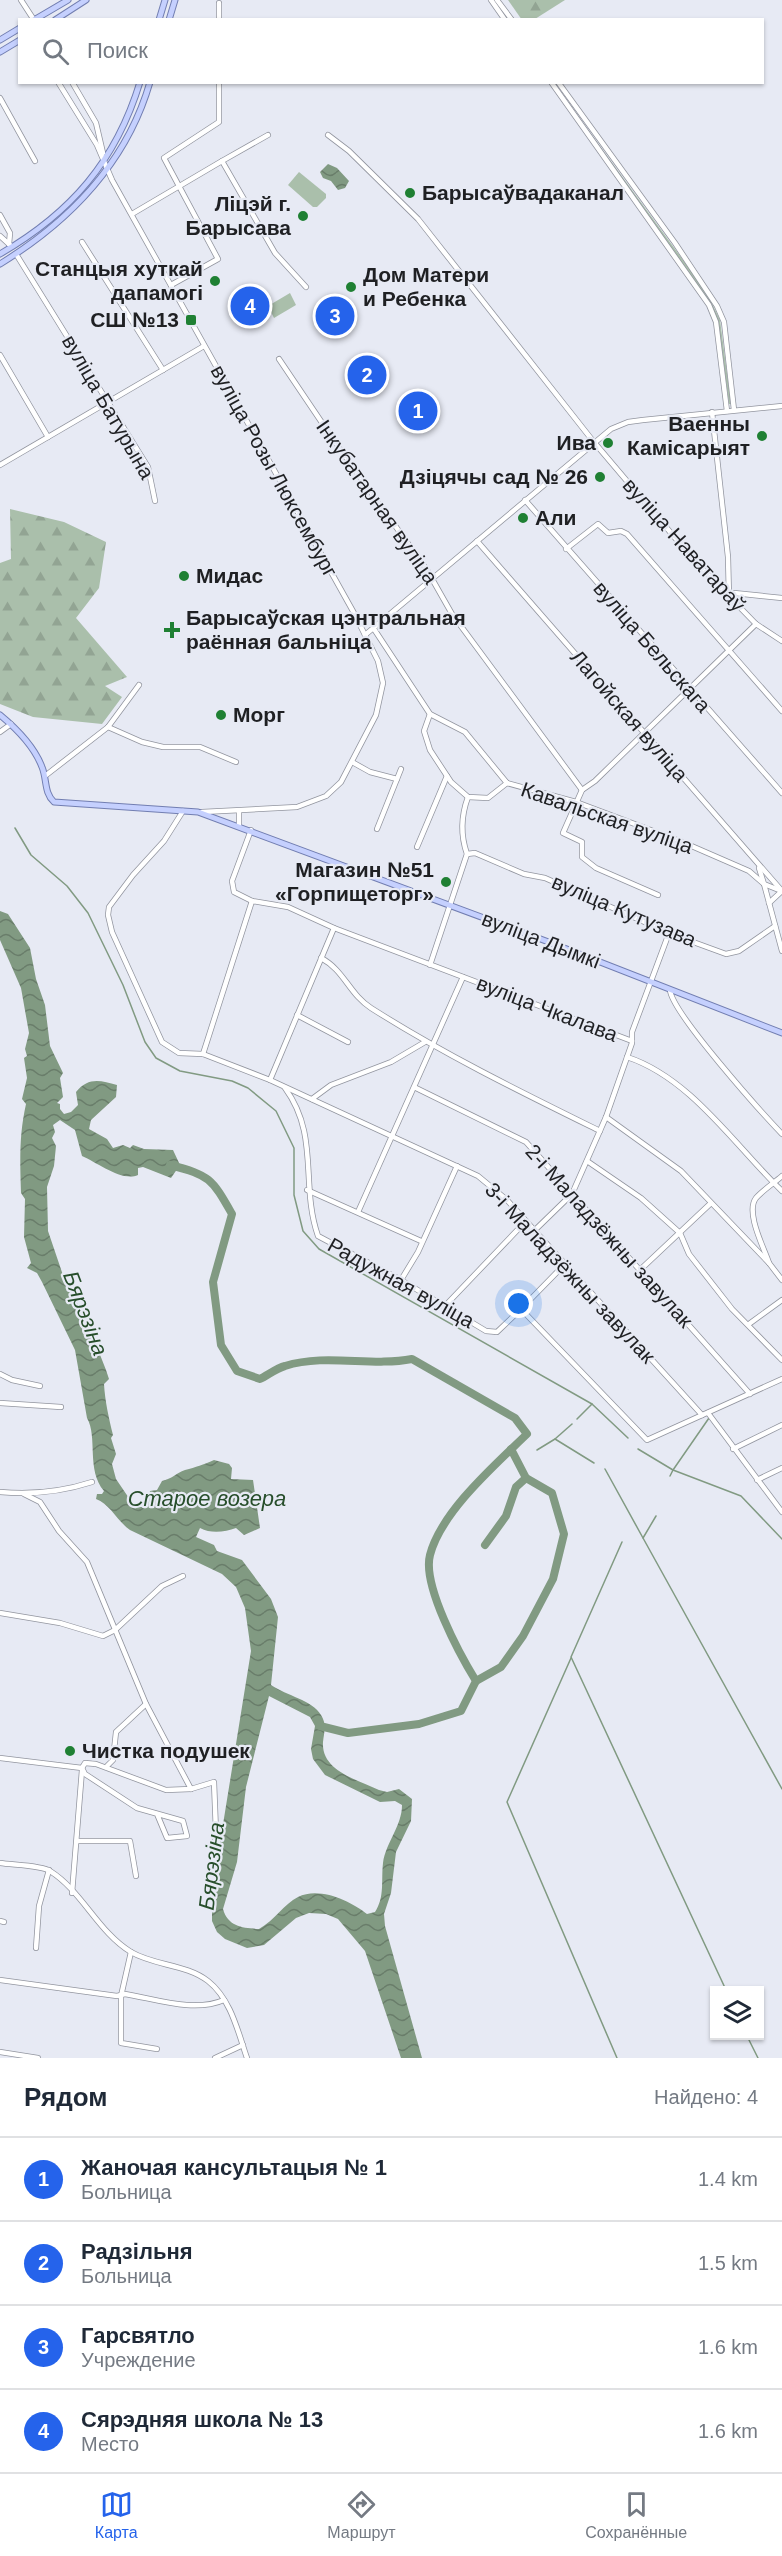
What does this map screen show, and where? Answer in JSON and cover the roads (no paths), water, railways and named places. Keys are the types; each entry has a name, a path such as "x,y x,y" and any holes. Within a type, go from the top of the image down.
{"main road":[{"path":"36,18 68,0"},
{"path":"58,18 86,0"},
{"path":"160,18 165,0"},
{"path":"170,18 175,0"},
{"path":"0,40 18,29"},
{"path":"0,52 18,41"},
{"path":"0,254 39,231 69,204 104,161 129,118 139,84"},
{"path":"0,264 44,236 70,212 108,170 138,119 149,84"},
{"path":"0,715 11,724 39,759 45,776"},
{"name":"вуліца Розы Люксембург","path":"45,776 48,794 54,802 198,812"},
{"name":"вуліца Дымкі","path":"198,812 450,904 782,1033"}],"street":[{"path":"21,0 33,18"},
{"path":"491,0 504,18"},
{"path":"497,0 510,18"},
{"path":"219,3 219,18"},
{"path":"59,84 104,161"},
{"path":"73,84 96,123 104,161"},
{"path":"171,285 218,259 164,158 219,122 219,84"},
{"path":"552,84 709,305 716,322 727,411"},
{"path":"559,84 675,243 717,306 724,322 734,411"},
{"path":"0,98 35,161"},
{"path":"132,214 268,135"},
{"name":"вуліца Наватараў","path":"328,135 349,151 418,219 593,441 729,597 756,624 782,641"},
{"name":"вуліца Розы Люксембург","path":"104,161 112,180 365,636 382,672 382,692 376,715 352,762 336,786 317,800 297,807 198,812"},
{"path":"222,161 275,253 306,287"},
{"path":"0,215 10,233 11,246"},
{"path":"0,236 11,246"},
{"path":"82,242 163,370"},
{"name":"вуліца Батурына","path":"16,254 148,466 155,501"},
{"path":"0,465 204,346"},
{"path":"0,355 48,437"},
{"name":"Інкубатарная вуліца","path":"279,359 432,580 452,614 582,790"},
{"path":"365,636 593,441 628,422 782,406"},
{"path":"712,412 728,557 729,597"},
{"name":"вуліца Бельскага","path":"525,500 689,690 782,793"},
{"path":"566,549 598,524 608,533 621,531 627,534 782,711"},
{"name":"Лагойская вуліца","path":"477,541 782,891"},
{"path":"729,597 734,593 782,598"},
{"path":"658,895 596,868 582,857 584,848 582,843 563,833 582,790 595,781 756,624"},
{"name":"Кавальская вуліца","path":"374,629 430,714 465,732 507,783 576,802 680,841 749,872 764,884 782,891"},
{"path":"45,776 108,727 139,685"},
{"path":"430,714 424,731 430,750 447,776 468,797 488,798 507,783"},
{"path":"0,732 11,724"},
{"path":"108,727 142,742 163,747 200,747 236,762"},
{"path":"352,762 370,772 397,779"},
{"path":"376,829 401,769"},
{"path":"417,847 447,776"},
{"path":"430,965 467,854 462,824 468,797"},
{"name":"3-і Маладзёжны завулак","path":"183,811 164,841 133,875 109,907 108,915 112,932 162,1042 179,1053 202,1054 284,1086 391,1134 457,1166 491,1186 535,1230 702,1415"},
{"path":"238,826 240,811"},
{"path":"202,1054 252,901 234,892 232,885 251,830"},
{"name":"вуліца Кутузава","path":"467,854 475,853 524,874 545,878 669,933 726,954 739,951 775,926"},
{"path":"758,864 782,951"},
{"path":"769,903 782,891"},
{"name":"вуліца Чкалава","path":"252,901 288,907 334,928 632,1041 627,1057 662,1072 734,1139 782,1191"},
{"path":"270,1080 334,928"},
{"path":"632,1041 632,1032 669,933"},
{"path":"321,958 340,972 358,1000 434,1048 600,1131"},
{"path":"358,1212 391,1134 434,1048 463,977"},
{"path":"670,990 671,997 686,1023 782,1134"},
{"path":"297,1015 348,1042"},
{"path":"312,1099 331,1085 383,1065 425,1042"},
{"path":"535,1230 572,1194 606,1117 627,1057"},
{"name":"Радужная вуліца","path":"284,1086 305,1128 309,1156 307,1190 311,1218 318,1236 401,1280 486,1331 497,1332 521,1309"},
{"name":"2-і Маладзёжны завулак","path":"416,1088 526,1142 750,1394"},
{"path":"606,1117 681,1171 710,1204 769,1263 782,1280"},
{"path":"587,1161 641,1198 680,1233 689,1254 732,1309 782,1360"},
{"path":"401,1280 457,1166"},
{"path":"769,1263 759,1238 753,1205 755,1199 782,1176"},
{"path":"307,1190 421,1241"},
{"path":"641,1269 710,1204"},
{"path":"444,1307 526,1221"},
{"path":"565,1264 521,1309 647,1440 782,1379"},
{"path":"749,1324 782,1300"},
{"path":"0,1374 12,1380 40,1386"},
{"path":"0,1403 61,1407"},
{"path":"708,1413 782,1511"},
{"path":"733,1449 782,1425"},
{"path":"757,1480 782,1468"},
{"path":"0,1492 24,1494 59,1491 92,1482"},
{"path":"24,1494 40,1502 59,1531 87,1562 146,1704 191,1789"},
{"path":"0,1613 60,1623 103,1636 115,1630 162,1586 183,1576"},
{"path":"107,1766 113,1760 116,1732 146,1704"},
{"path":"0,1758 82,1768"},
{"path":"72,1893 82,1768 85,1763 107,1766 166,1790 191,1789 214,1782 216,1832 212,1869"},
{"path":"82,1768 85,1774 137,1808 183,1821 187,1836 167,1838 163,1835 157,1814"},
{"path":"77,1840 130,1840 136,1876"},
{"path":"0,1863 49,1870 102,1927 131,1952 193,1972 209,1982 224,2000 247,2058"},
{"path":"36,1948 39,1906 49,1870"},
{"path":"131,1952 121,1996 121,2043 157,2049"},
{"path":"0,1980 121,1996 125,1994 209,2007 224,2000"},
{"path":"215,2058 243,2045"},
{"path":"0,2052 38,2058"}],"water":[{"path":"328,164 337,168 349,181 345,188 338,190 331,181 323,178 320,172"},
{"name":"Старое возера","path":"0,911 8,914 30,948 36,979 45,1005 50,1046 63,1073 60,1078 63,1097 57,1103 60,1104 60,1109 64,1114 71,1112 78,1105 76,1092 85,1084 100,1081 117,1085 116,1097 91,1120 89,1129 107,1139 113,1148 123,1145 130,1148 133,1145 144,1149 173,1150 180,1165 171,1178 143,1167 138,1168 138,1175 117,1174 82,1156 75,1130 60,1120 53,1125 55,1132 52,1138 56,1146 54,1166 47,1187 48,1231 67,1287 84,1314 109,1379 104,1384 113,1435 111,1438 116,1454 112,1464 116,1479 135,1507 147,1507 150,1491 157,1490 162,1481 214,1460 229,1464 232,1468 231,1479 253,1480 260,1528 244,1535 236,1528 218,1532 200,1528 196,1537 214,1545 217,1551 242,1560 271,1599 278,1617 271,1685 312,1706 321,1715 325,1725 324,1752 328,1760 342,1773 352,1778 387,1792 399,1789 412,1799 411,1821 396,1852 391,1893 384,1914 385,1926 422,2058 401,2058 365,1951 338,1919 326,1914 309,1913 296,1918 264,1945 247,1948 225,1939 217,1932 212,1921 212,1900 218,1889 220,1843 251,1651 245,1608 236,1587 222,1574 130,1530 101,1501 96,1499 97,1494 102,1494 104,1491 95,1473 92,1434 75,1350 37,1273 27,1268 31,1263 24,1237 25,1199 21,1193 20,1159 26,1104 22,1099 27,1078 24,1058 27,1056 25,1049 29,1033 21,988 0,940","holes":["269,1696 310,1717 315,1726 311,1749 313,1759 325,1775 380,1802 395,1801 402,1805 399,1820 383,1863 378,1906 375,1912 367,1914 334,1896 306,1894 293,1900 259,1929 237,1925 228,1920 223,1909 237,1862 246,1787"]}],"waterway":[{"path":"15,828 31,855 67,886 88,913 123,985 145,1042 156,1058 180,1071 232,1081 248,1088 276,1111 294,1148 294,1195 303,1231 319,1249 592,1404"},
{"path":"170,1165 194,1172 208,1180 220,1193 232,1214 213,1282 221,1345 237,1371 260,1379 282,1367 301,1362 332,1360 381,1362 412,1359 515,1418 527,1434 457,1506 445,1522 430,1555 429,1568 437,1601 452,1638 476,1681 461,1711 419,1724 348,1733 320,1726"},
{"path":"577,1419 592,1404 628,1438"},
{"path":"709,1418 673,1470 741,1496 782,1539"},
{"path":"555,1439 572,1424"},
{"path":"537,1450 555,1439 594,1463"},
{"path":"476,1681 501,1667 523,1636 553,1579 564,1534 552,1493 526,1478 511,1449"},
{"path":"638,1449 673,1470 670,1476"},
{"path":"605,1469 643,1538 656,1516"},
{"path":"485,1545 506,1516 516,1487 526,1478"},
{"path":"643,1538 782,1789"},
{"path":"622,1542 571,1657 724,1986"},
{"path":"571,1658 507,1802 617,2058"},
{"path":"749,2040 758,2058"}],"place":[{"name":"Барысаўвадаканал","path":"410,193"},
{"name":"Ліцэй г. Барысава","path":"303,216"},
{"name":"Станцыя хуткай дапамогі","path":"215,281"},
{"name":"Дом Матери и Ребенка","path":"351,287"},
{"name":"Сярэдняя школа № 13","path":"250,306"},
{"name":"Гарсвятло","path":"335,316"},
{"name":"СШ №13","path":"191,320"},
{"name":"Радзільня","path":"367,375"},
{"name":"Жаночая кансультацыя № 1","path":"418,411"},
{"name":"Ваенны Камісарыят","path":"762,436"},
{"name":"Ива","path":"608,443"},
{"name":"Дзіцячы сад № 26","path":"600,477"},
{"name":"Али","path":"523,518"},
{"name":"Мидас","path":"184,576"},
{"name":"Барысаўская цэнтральная раённая бальніца","path":"172,630"},
{"name":"Морг","path":"221,715"},
{"name":"Магазин №51 «Горпищеторг»","path":"446,882"},
{"name":"Чистка подушек","path":"70,1751"}],"water label":[{"name":"Бярэзіна","path":"86,1313"},
{"name":"Бярэзіна","path":"211,1866"}]}
